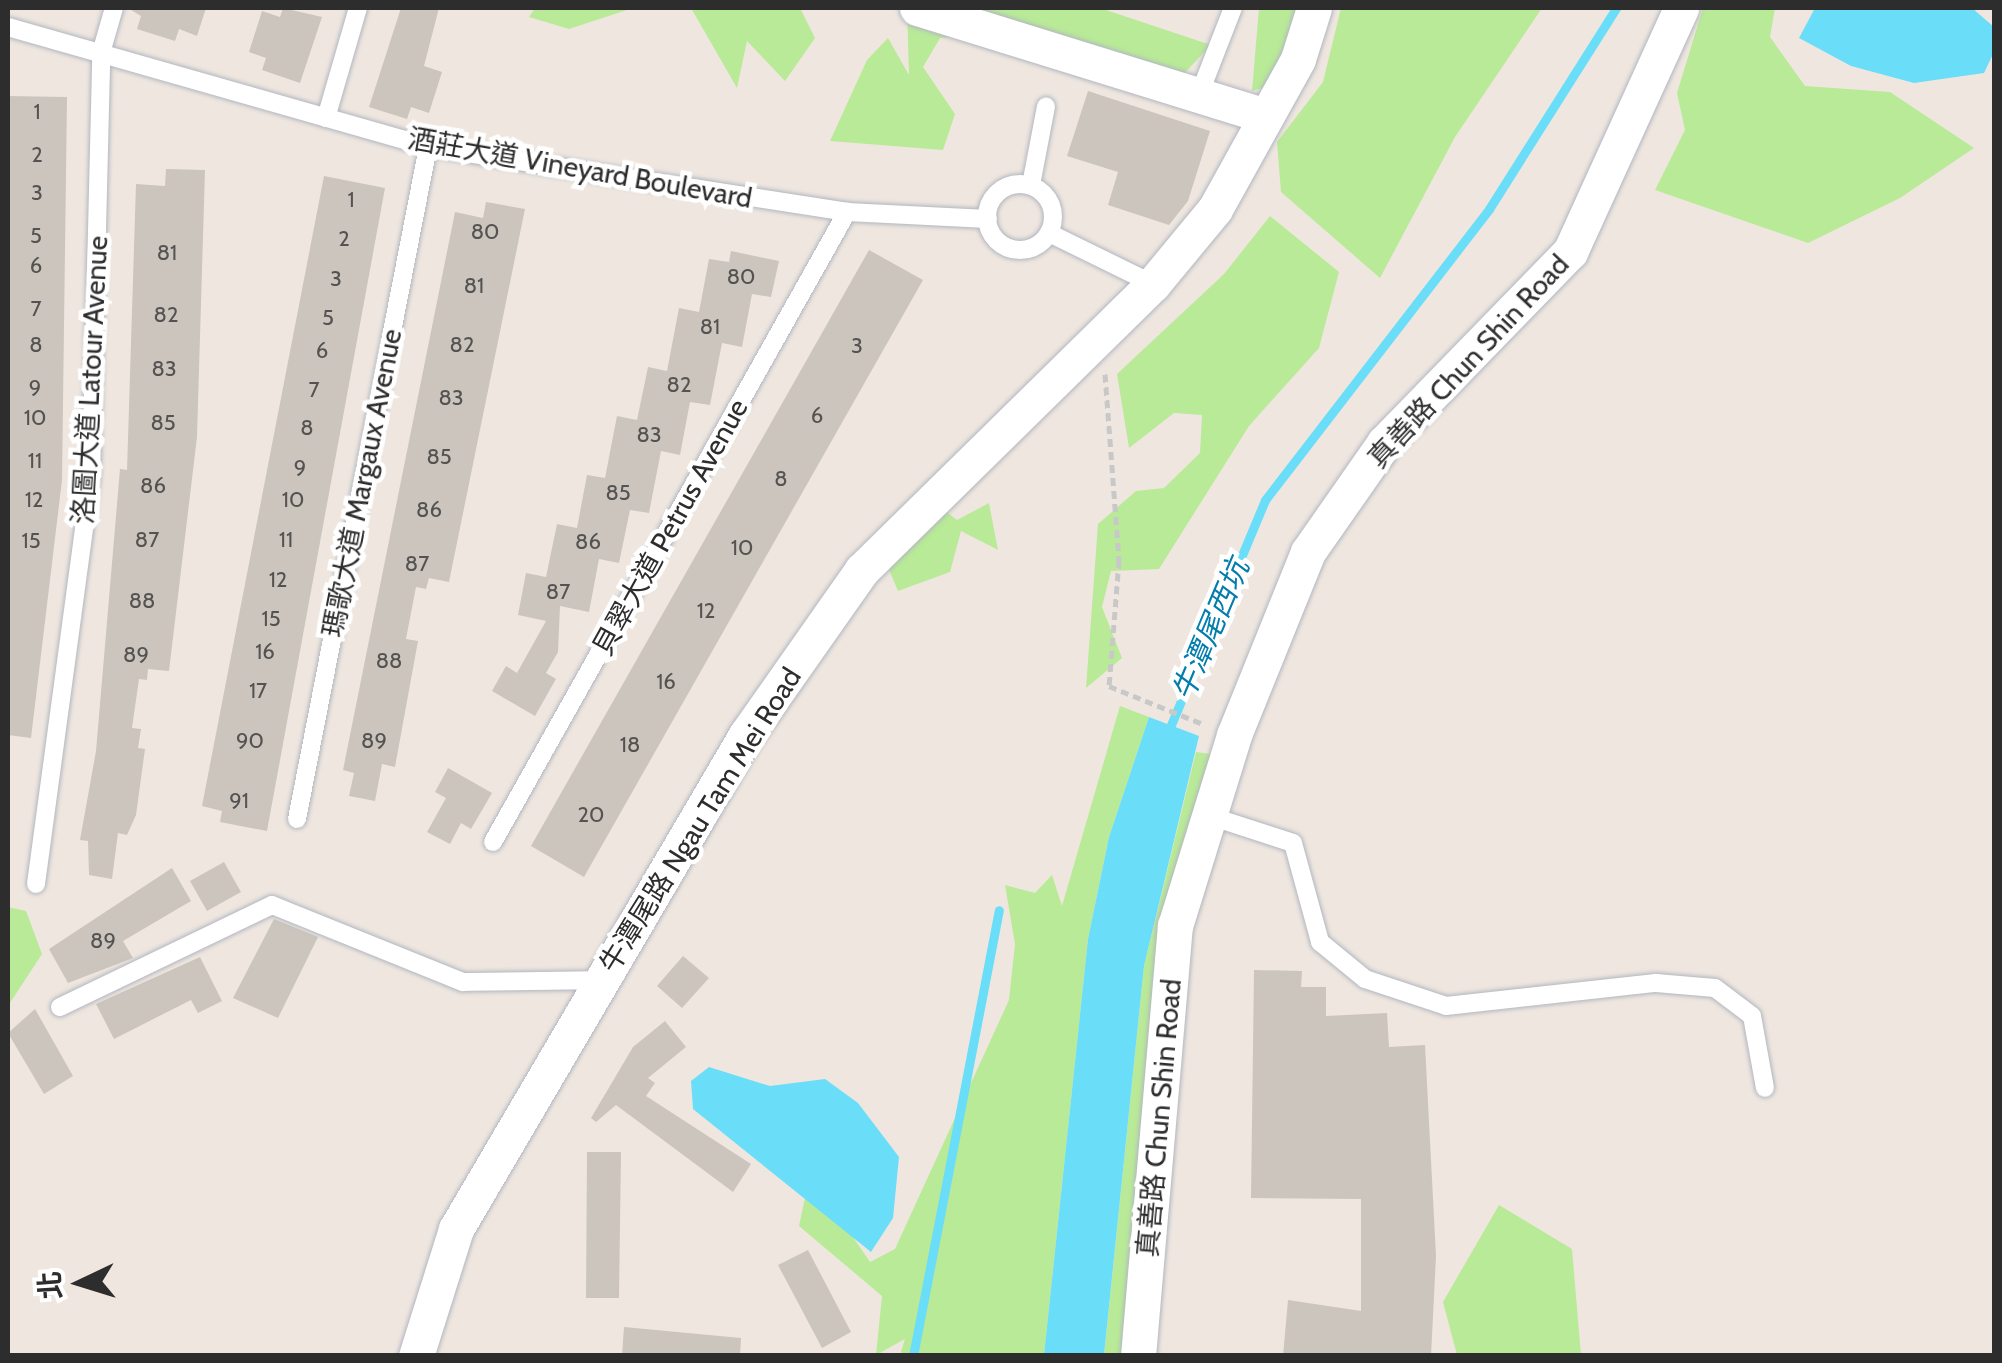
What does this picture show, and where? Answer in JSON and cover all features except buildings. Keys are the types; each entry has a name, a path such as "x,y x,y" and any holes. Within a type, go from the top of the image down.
{"street":[{"path":"917,8 1266,116"},
{"name":"牛潭尾路 Ngau Tam Mei Road","path":"416,1356 456,1229 746,735 862,570 1153,284 1215,209 1298,60 1314,8"},
{"name":"真善路 Chun Shin Road","path":"1138,1356 1176,926 1234,735 1308,552 1384,443 1570,252 1681,8"}],"lane":[{"name":"洛圖大道 Latour Avenue","path":"36,884 91,476 101,54 114,8"},
{"path":"326,118 358,8"},
{"path":"1199,96 1233,8"},
{"name":"酒莊大道 Vineyard Boulevard","path":"8,27 428,146 847,212 988,220"},
{"path":"1031,185 1046,106"},
{"name":"瑪歌大道 Margaux Avenue","path":"297,819 428,146"},
{"path":"1031,185 1053,211 1049,233 1034,247 1014,250 996,239 988,220 999,192 1031,185"},
{"name":"貝翠大道 Petrus Avenue","path":"493,842 847,212"},
{"path":"1049,233 1153,284"},
{"path":"1210,816 1293,843 1320,942 1365,979 1446,1006 1656,983 1715,988 1752,1016 1765,1088"},
{"path":"60,1007 272,905 462,982 602,980"}],"path":[{"path":"1090,343 1103,360 1111,412 1120,560 1109,686 1234,735"}],"green space":[{"path":"535,8 633,8 569,29 529,17"},
{"path":"691,8 800,8 815,38 785,81 747,41 737,88"},
{"path":"907,8 1100,8 1211,45 1162,97 1042,29 940,38 923,67 955,114 943,150 830,141 867,60 888,38 909,75"},
{"path":"1259,8 1320,8 1274,85 1252,91"},
{"path":"1341,8 1542,8 1455,137 1380,278 1281,192 1277,142 1323,82"},
{"path":"1703,8 1775,8 1770,37 1805,86 1890,92 1974,148 1900,198 1808,243 1655,190 1685,130 1677,93"},
{"path":"1270,216 1339,272 1319,348 1249,426 1159,569 1111,571 1102,607 1122,658 1086,688 1098,524 1136,491 1164,488 1200,453 1202,415 1174,413 1129,448 1117,374 1224,274"},
{"path":"989,503 998,550 961,531 950,572 898,591 887,565 939,506 957,520"},
{"path":"1120,706 1149,717 1109,837 1088,939 1044,1355 900,1355 905,1339 876,1355 882,1296 799,1226 810,1174 870,1262 895,1249 1009,1000 1015,944 1005,885 1035,893 1052,875 1062,906"},
{"path":"1196,752 1218,755 1198,823 1129,1355 1104,1356 1144,966"},
{"path":"8,907 26,911 42,954 8,1006"},
{"path":"1499,1205 1572,1249 1581,1355 1457,1355 1443,1302"}],"water":[{"path":"1815,8 1972,8 1994,27 1994,52 1984,73 1914,83 1851,66 1799,38"},
{"path":"1149,717 1199,736 1144,966 1104,1355 1044,1355 1088,939 1109,837"},
{"path":"709,1067 770,1086 825,1079 858,1103 899,1157 893,1218 871,1252 693,1109 691,1081"}],"waterway":[{"name":"牛潭尾西坑","path":"1168,732 1265,500 1489,209 1616,8"},
{"path":"913,1356 999,910"}]}
